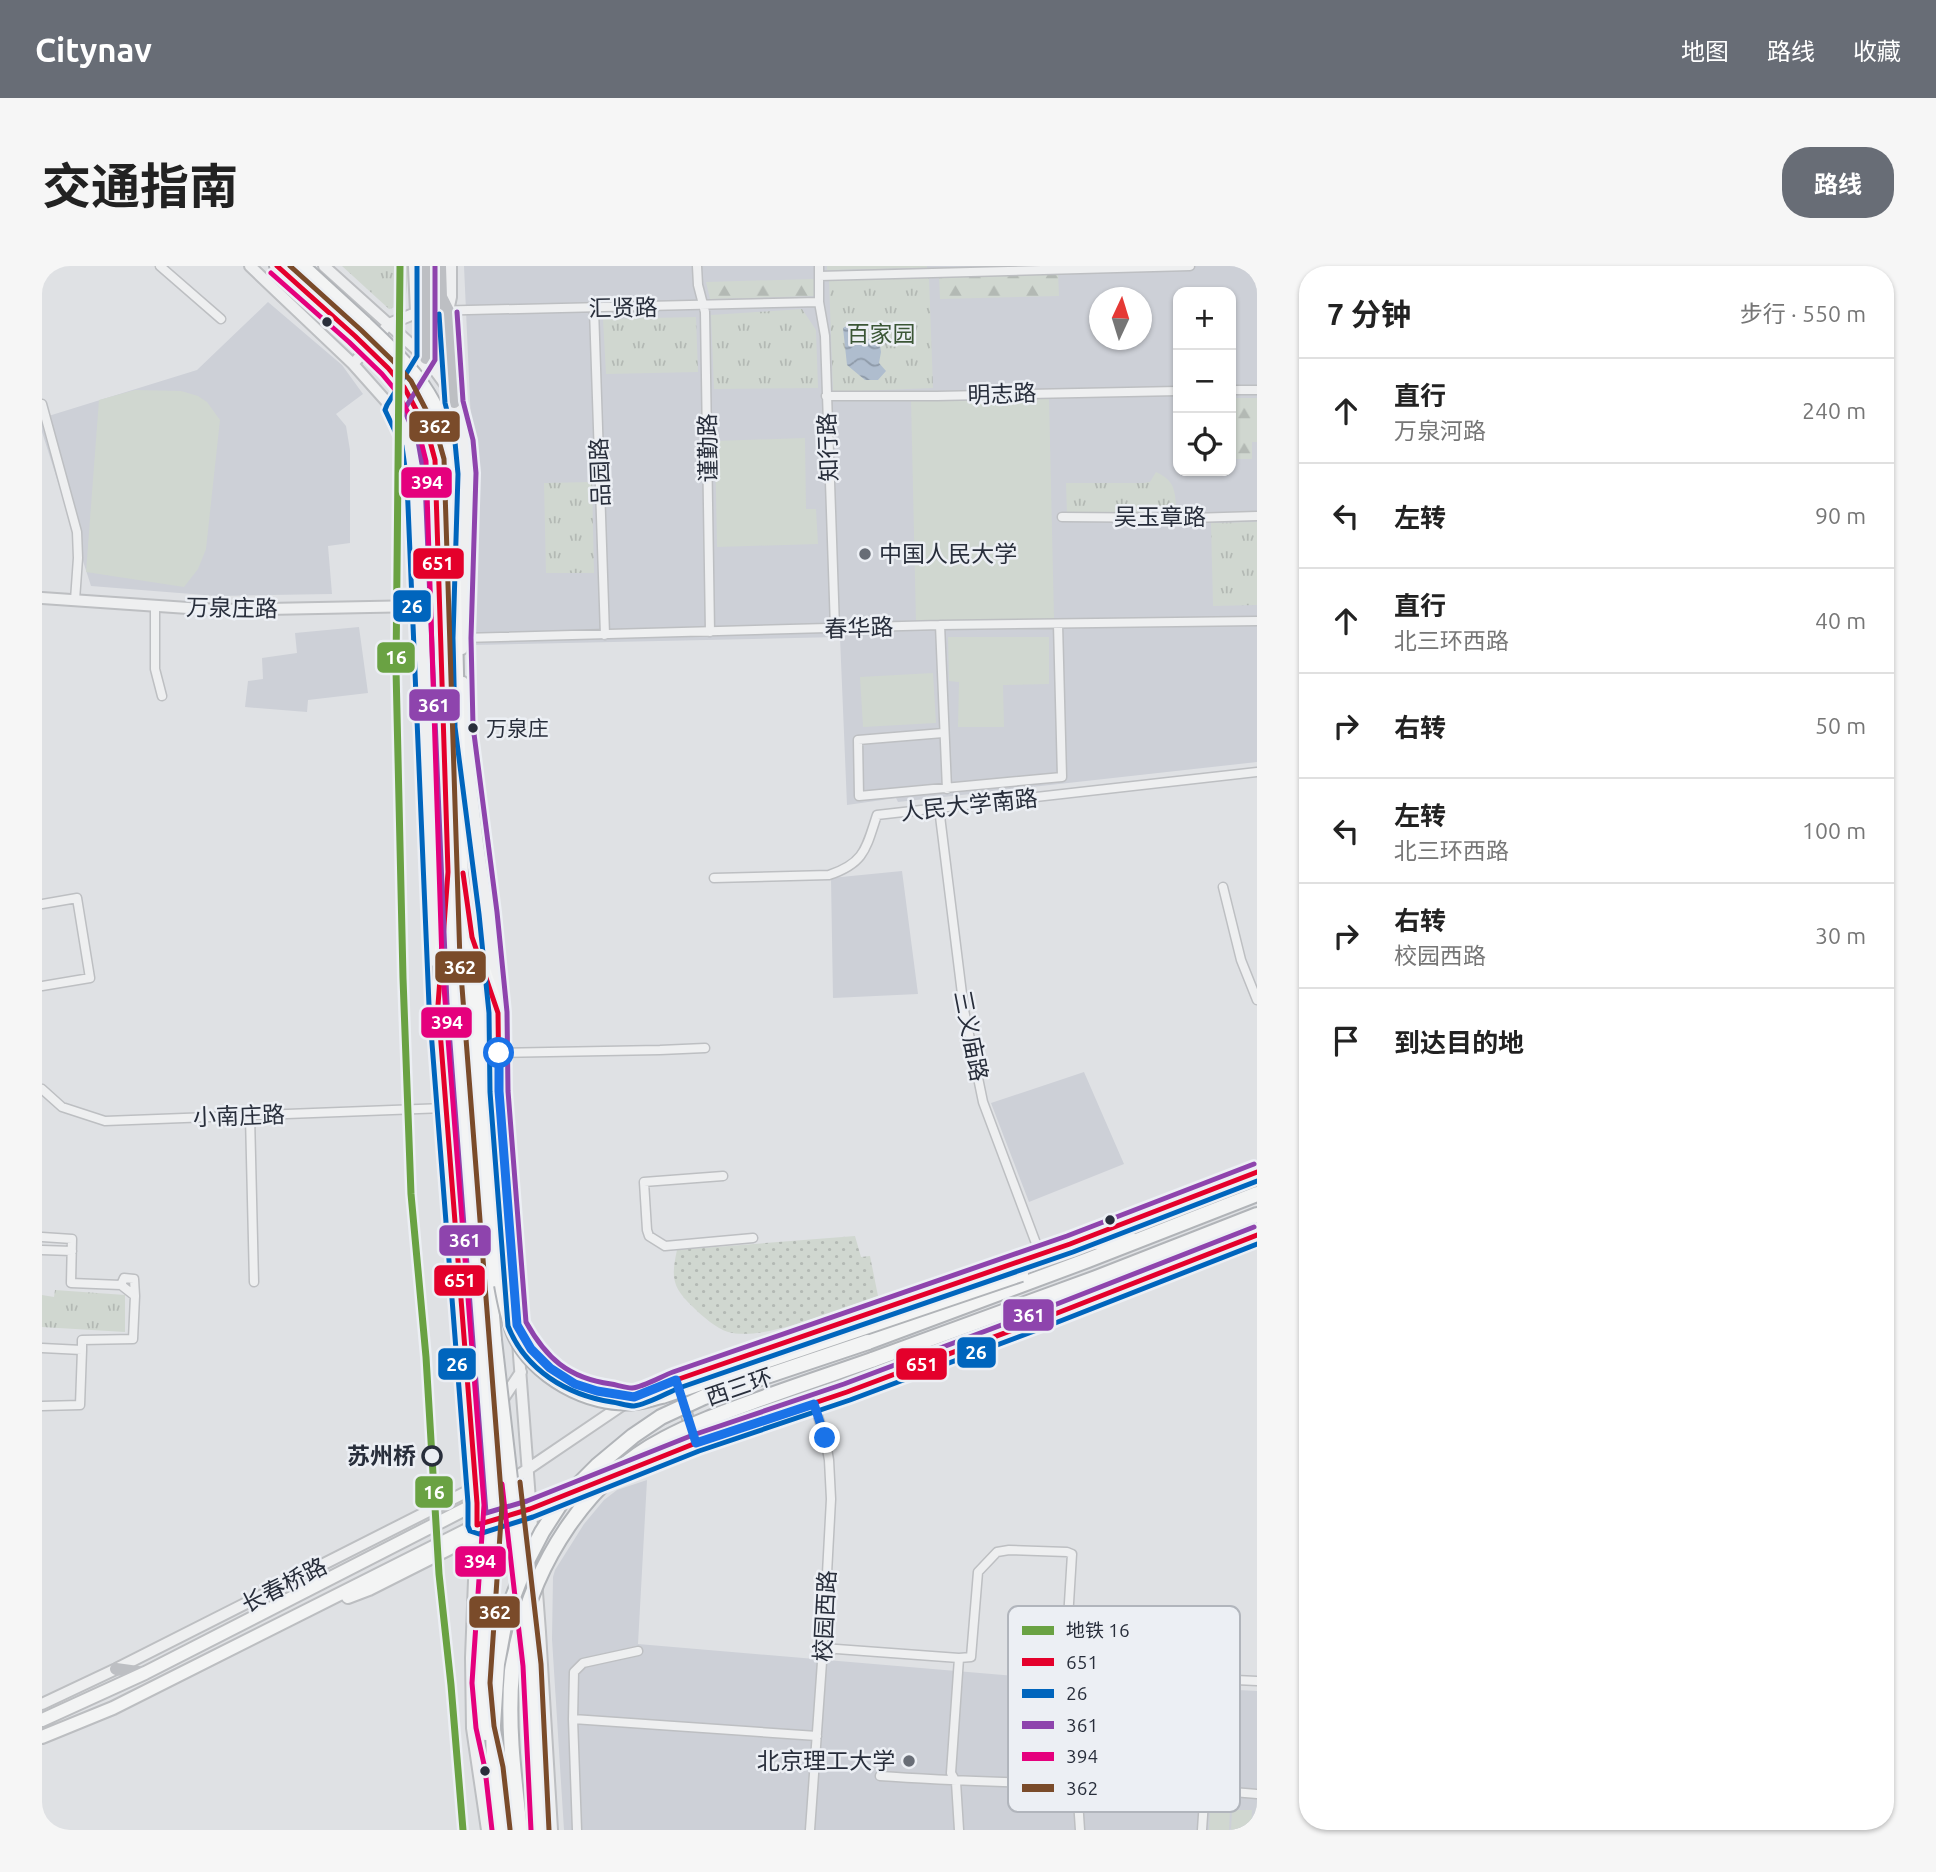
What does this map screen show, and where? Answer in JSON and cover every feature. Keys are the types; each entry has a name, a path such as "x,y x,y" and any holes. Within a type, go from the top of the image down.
{"highway":[{"path":"277,266 355,336 404,387 427,430 445,510 462,864 463,958 487,1340 493,1505 481,1683 485,1727 494,1768"},
{"path":"302,266 414,372 436,408 451,461 445,510 447,872 451,961 487,1340 532,1665 540,1830"},
{"path":"462,864 472,937 502,1285 507,1312 515,1335 526,1353 560,1384 584,1395 633,1402 662,1396 1021,1274 1088,1261 1256,1194"},
{"path":"438,1005 447,872"},
{"path":"472,937 498,1013"},
{"path":"520,1830 511,1719 512,1669 523,1618 548,1558 579,1511 618,1470 662,1439 707,1418 1097,1278 1257,1215"},
{"path":"1205,1235 1257,1233"},
{"path":"1070,1244 1149,1237"},
{"name":"西三环","path":"501,1830 494,1768 493,1725 497,1664 506,1615 527,1561 542,1532 562,1501 597,1466 661,1417 704,1397 868,1342 1088,1261"},
{"path":"1049,1316 1097,1278"}],"main road":[{"path":"426,266 422,312 426,358"},
{"path":"440,266 442,298 448,311 454,402"},
{"name":"长春桥路","path":"42,1720 145,1673 477,1503"},
{"name":"长春桥路","path":"42,1737 113,1708 327,1600 477,1530"},
{"path":"116,1669 145,1673"}],"street":[{"path":"160,266 221,319"},
{"path":"250,266 353,364 394,410 410,443 416,481 438,1005 477,1503 471,1658 472,1728 487,1830"},
{"path":"324,266 426,358 445,384 461,423 467,474 462,638 464,727 498,1013 500,1103 541,1643 552,1830"},
{"path":"353,364 389,324 422,312 414,266"},
{"path":"448,311 452,297 451,266"},
{"name":"谨勤路","path":"698,266 698,285 705,312 710,632"},
{"name":"知行路","path":"819,266 819,302 825,336 835,628"},
{"path":"819,276 1190,266"},
{"name":"汇贤路","path":"422,312 819,302"},
{"name":"品园路","path":"594,309 605,635"},
{"path":"394,410 426,358"},
{"path":"1236,390 1257,390"},
{"name":"明志路","path":"826,396 1173,391"},
{"path":"394,410 454,402"},
{"path":"42,404 77,532 75,600"},
{"path":"410,443 461,423"},
{"name":"吴玉章路","path":"1062,517 1257,516"},
{"name":"万泉庄路","path":"42,598 218,610 421,606"},
{"path":"155,606 155,668 162,696"},
{"name":"春华路","path":"462,638 940,625 1257,621"},
{"path":"943,733 858,740 859,796 1062,777 1058,624"},
{"path":"940,625 947,789"},
{"name":"人民大学南路","path":"714,878 829,875 845,870 865,851 877,815 1257,772"},
{"name":"三义庙路","path":"939,808 964,1010 983,1102 1040,1254"},
{"path":"1223,887 1241,960 1257,1000"},
{"path":"42,904 77,898 90,978 42,986"},
{"path":"499,1053 705,1048"},
{"name":"小南庄路","path":"42,1089 62,1107 105,1121 445,1108"},
{"path":"250,1116 254,1282"},
{"path":"477,1503 502,1483 527,1470 634,1397 676,1380 1070,1244 1257,1171"},
{"path":"723,1176 644,1182 649,1236 665,1246 753,1238"},
{"path":"477,1530 696,1443 814,1404 1049,1316 1257,1233"},
{"path":"42,1237 72,1239 71,1283 121,1285 135,1296"},
{"path":"42,1250 72,1251"},
{"path":"42,1406 80,1405 82,1340 133,1339 134,1279 124,1278 121,1285"},
{"path":"517,1325 531,1349 550,1368 575,1384 597,1391 634,1397"},
{"path":"42,1348 82,1350"},
{"path":"521,1372 495,1411 508,1518 534,1562"},
{"path":"676,1380 696,1443"},
{"path":"468,1400 482,1408 495,1411"},
{"name":"校园西路","path":"810,1830 831,1499 829,1460 814,1404"},
{"name":"长春桥路","path":"42,1703 116,1669 476,1487 502,1483"},
{"path":"534,1562 540,1533 551,1514 578,1490"},
{"path":"823,1648 971,1657 978,1572 997,1552 1009,1550 1072,1554 1069,1606"},
{"path":"577,1830 573,1720 575,1670 583,1663 638,1651"},
{"path":"958,1830 956,1782 951,1773 959,1658"},
{"path":"573,1720 817,1736"},
{"path":"880,1776 1008,1783"},
{"path":"1079,1812 1080,1830"},
{"path":"1202,1830 1203,1812"}],"shaded area":[{"name":"中国人民大学","path":"464,266 1257,266 1257,762 898,802 896,798 847,805 840,637 473,645 471,423"},
{"path":"268,302 342,365 363,394 336,414 346,426 350,450 350,543 328,546 332,594 217,596 91,586 42,432 42,418 197,370"},
{"path":"359,627 368,693 308,700 307,712 245,707 248,681 263,679 262,658 297,653 295,633"},
{"path":"902,871 918,994 833,998 831,878"},
{"path":"1084,1072 1124,1164 1029,1202 991,1103"},
{"name":"北京理工大学","path":"647,1480 638,1644 1008,1675 1008,1812 1240,1812 1240,1690 1257,1691 1257,1830 564,1830 552,1639 553,1577 584,1524 604,1500 617,1490"}],"green space":[{"path":"342,266 409,266 405,304 389,309"},
{"path":"827,266 927,266 927,268 827,270"},
{"path":"1058,272 1059,296 940,299 939,276"},
{"name":"百家园","path":"929,277 933,388 833,392 829,280"},
{"path":"813,279 817,282 815,296 710,299 706,282"},
{"path":"802,309 816,330 818,388 714,389 711,315"},
{"path":"696,317 698,372 606,374 603,319"},
{"path":"135,390 181,391 198,396 207,402 220,420 206,549 198,569 184,587 86,572 99,400"},
{"path":"1049,397 1054,619 916,623 911,400"},
{"path":"1236,398 1257,398 1257,442 1252,442 1252,459 1236,459"},
{"path":"805,438 806,509 816,509 818,544 717,547 715,441"},
{"path":"1156,472 1172,485 1176,506 1135,513 1067,514 1066,483 1143,483 1150,482"},
{"path":"592,482 594,573 546,573 544,483"},
{"path":"1257,522 1257,605 1213,606 1211,523"},
{"path":"948,637 1049,637 1049,684 1003,685 1004,727 958,727 959,682 949,681"},
{"path":"933,673 936,723 863,727 860,677"},
{"path":"855,1236 861,1257 870,1256 878,1296 782,1328 744,1334 723,1330 693,1307 681,1294 675,1282 677,1250"},
{"path":"55,1290 125,1295 125,1332 42,1327 42,1295 54,1297"},
{"path":"1252,1810 1251,1830 1231,1830 1232,1812"},
{"path":"1210,1812 1230,1812 1229,1830 1209,1830"}],"water":[{"path":"848,325 861,337 879,339 879,363 886,371 878,380 865,380 847,365 843,328"}],"metro line":[{"name":"16","path":"400,266 396,669 411,1194 426,1357 439,1574 463,1830"}],"transit line":[{"name":"651","path":"277,266 355,336 404,387 427,430 435,460 448,872 438,1005 477,1525 530,1509 696,1443 847,1392 1257,1235"},
{"name":"362","path":"290,266 361,330 411,381 435,427 444,459 460,961 502,1505 490,1683 510,1829"},
{"name":"26","path":"417,266 417,356 385,410 402,446 407,482 429,1005 470,1531 479,1534 533,1517 699,1451 850,1400 1257,1244"},
{"name":"361","path":"435,266 435,360 404,410 418,441 425,481 447,1004 486,1513 527,1501 693,1435 844,1384 1254,1227"},
{"name":"394","path":"271,273 349,342 397,392 419,433 426,461 442,961 484,1505 472,1683 476,1728 485,1769 492,1830"},
{"name":"361","path":"457,312 463,401 473,440 476,473 471,638 473,726 507,1012 508,1091 526,1322 550,1356 582,1377 624,1387 636,1387 1067,1236 1254,1164"},
{"name":"26","path":"439,314 445,403 455,442 458,474 453,638 455,727 489,1013 490,1092 508,1326 516,1342 537,1368 564,1386 595,1399 639,1405 679,1388 1073,1252 1257,1181"},
{"name":"651","path":"463,873 472,937 498,1013 499,1091 517,1325 531,1349 550,1369 575,1383 597,1391 634,1397 676,1380 1070,1244 1257,1172"},
{"name":"362","path":"520,1482 541,1664 549,1830"},
{"name":"394","path":"502,1484 523,1666 531,1830"}],"place":[{"name":"中国人民大学","path":"865,554"},
{"name":"万泉庄","path":"473,728"},
{"name":"苏州桥","path":"432,1456"},
{"name":"北京理工大学","path":"909,1761"}],"route":[{"path":"499,1053 499,1091 517,1325 531,1349 550,1368 575,1384 597,1391 634,1397 676,1380 696,1443 814,1404 825,1438"}]}
